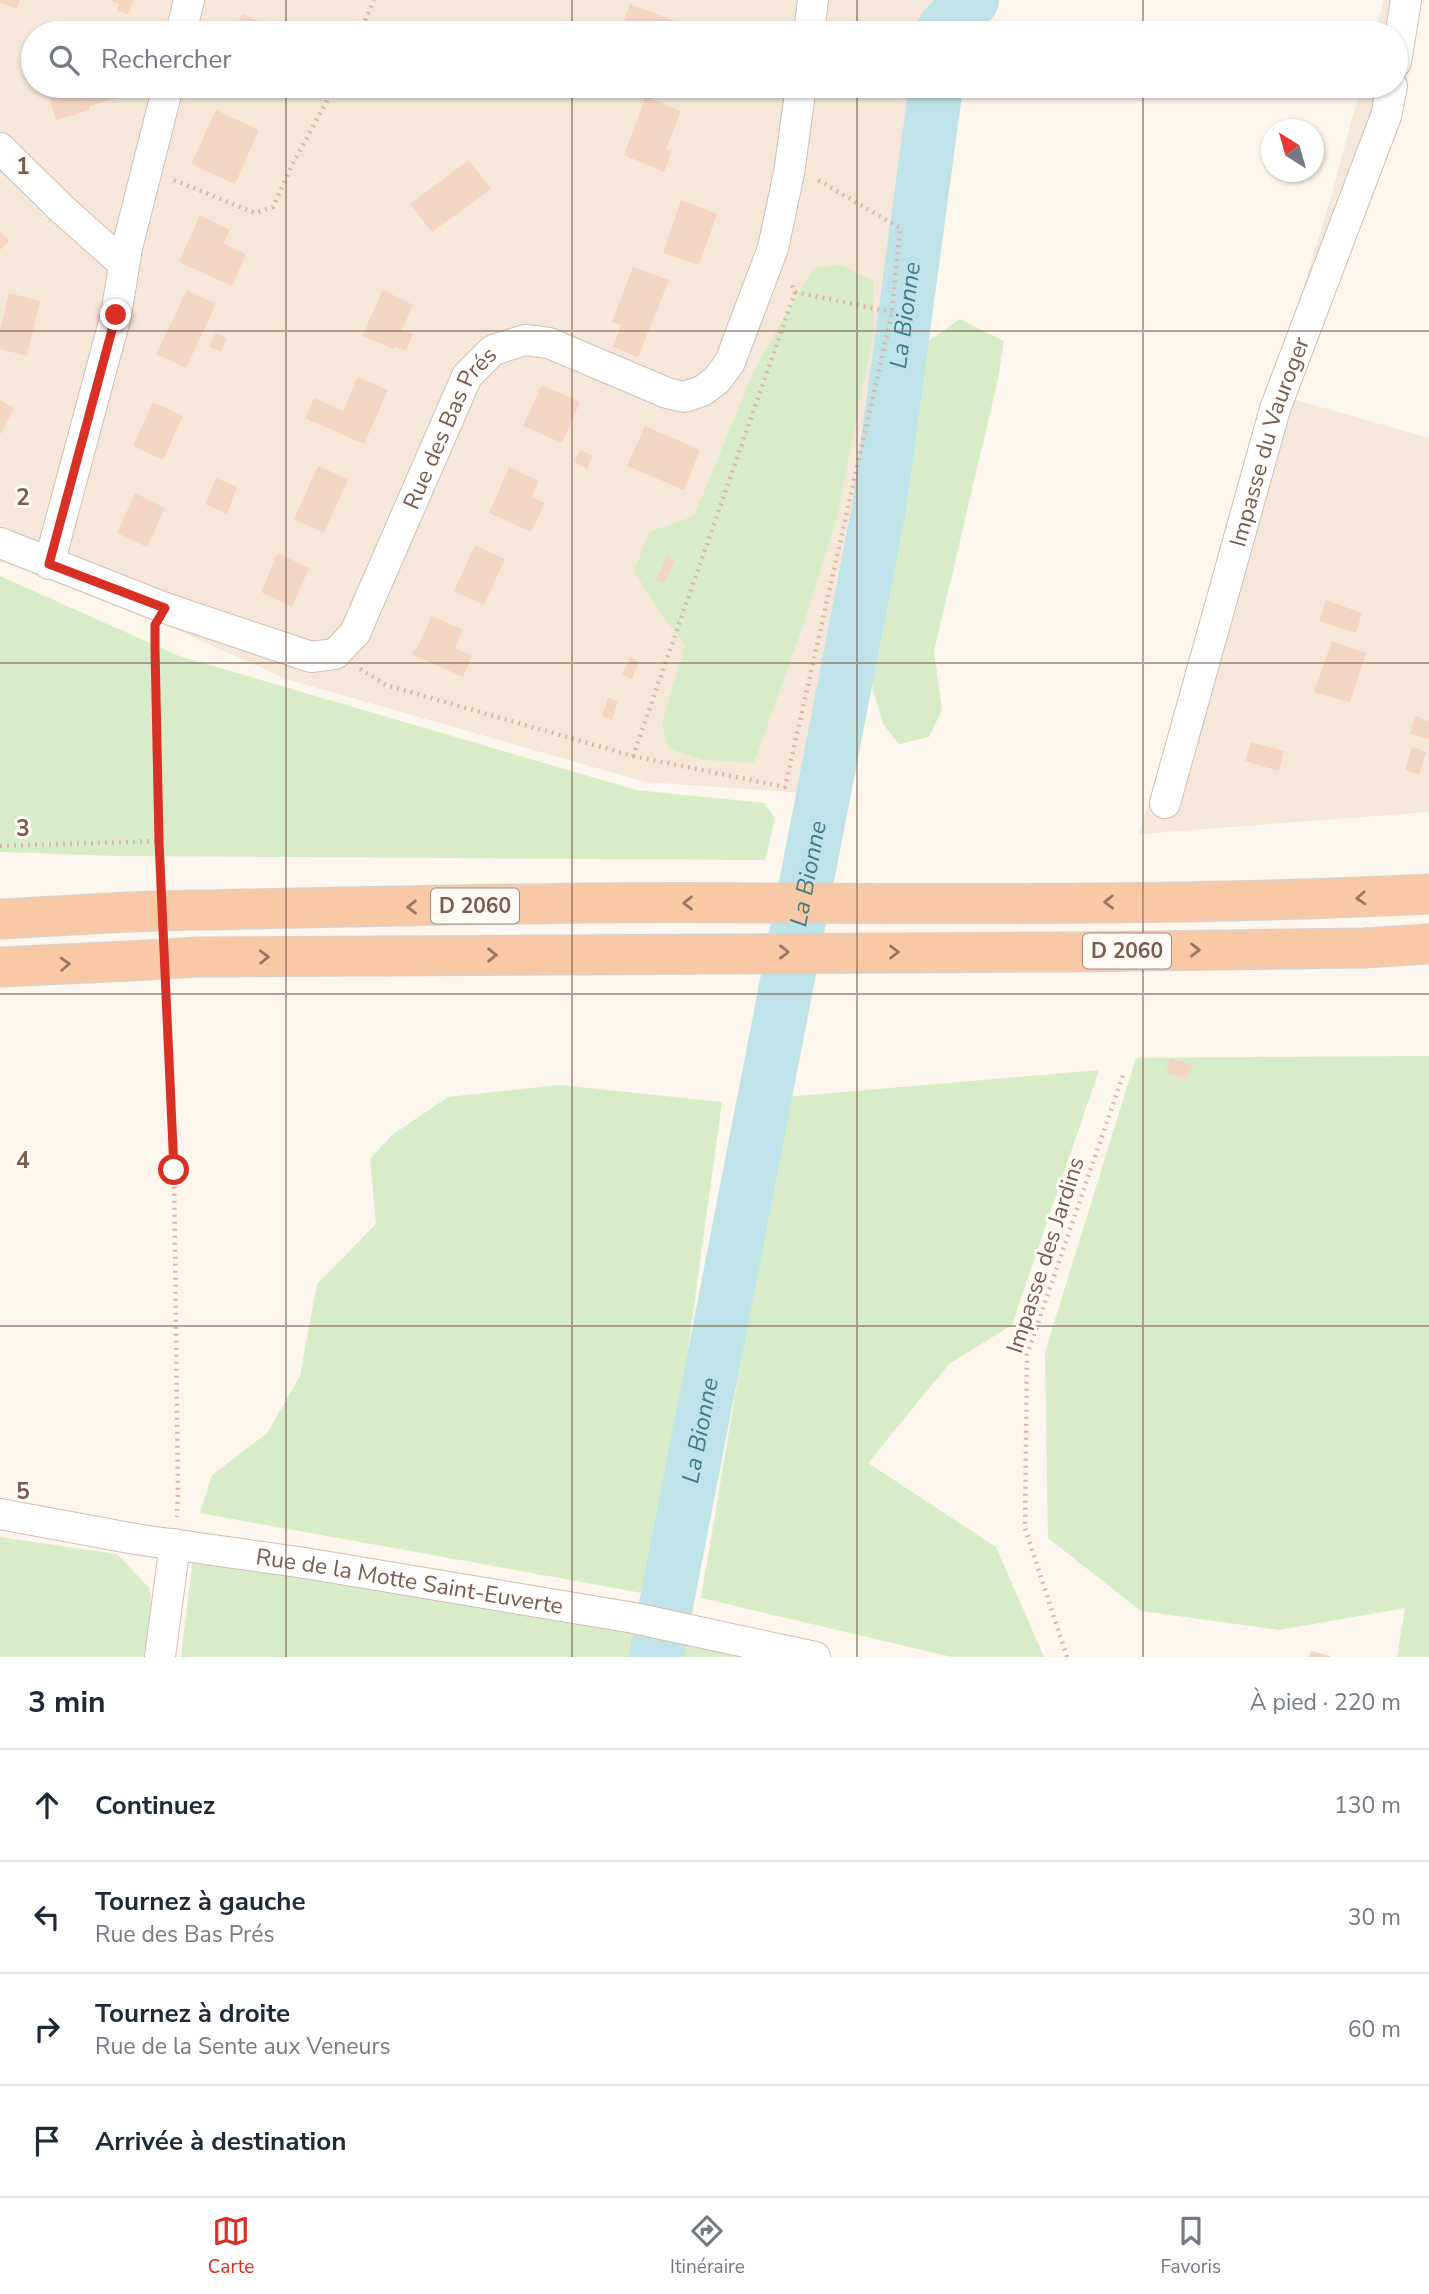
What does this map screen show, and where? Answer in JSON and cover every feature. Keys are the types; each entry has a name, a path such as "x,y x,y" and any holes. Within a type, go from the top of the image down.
{"highway":[{"name":"D 2060","path":"0,919 193,910 1341,899 1429,894"},
{"name":"D 2060","path":"0,967 196,957 1098,951 1364,948 1429,944"}],"street":[{"path":"184,21 189,0"},
{"path":"810,21 813,0"},
{"path":"1403,21 1406,0"},
{"path":"49,564 116,315 124,264 165,98"},
{"name":"Rue des Bas Prés","path":"335,654 355,633 467,376 494,350 525,340 549,343 667,393 684,397 717,380 730,362 773,248 790,164 799,98"},
{"name":"Impasse du Vauroger","path":"1164,803 1275,409 1386,116 1390,98"},
{"path":"0,148 63,210 124,264"},
{"path":"0,543 165,608 311,657 335,654"},
{"name":"Rue de la Motte Saint-Euverte","path":"0,1514 175,1544 440,1584 634,1618 815,1657"},
{"path":"160,1657 175,1544"}],"path":[{"path":"364,21 373,0"},
{"path":"147,169 255,213 273,207 292,165 328,98"},
{"path":"335,654 386,685 633,756 785,787 892,312 900,228 790,164"},
{"path":"633,756 796,292 773,248"},
{"path":"796,292 892,312"},
{"path":"161,883 155,625 165,608"},
{"path":"0,846 159,841"},
{"path":"166,981 174,1170 178,1493 175,1544"},
{"name":"Impasse des Jardins","path":"1067,1657 1025,1528 1027,1355 1124,1072"}],"shaded area":[{"path":"0,0 954,0 950,21 21,21 21,98 937,98 858,543 806,793 645,782 286,679 0,550"},
{"path":"1384,0 1416,0 1403,21 1378,21"},
{"path":"1358,98 1387,98 1296,400 1429,438 1429,812 1139,834 1330,200"}],"green space":[{"path":"840,265 873,280 874,330 837,517 803,626 754,763 704,760 668,748 662,723 685,645 634,571 649,532 694,516 756,366 813,268"},
{"path":"960,319 1004,341 998,379 934,651 942,710 929,737 899,744 883,724 869,675 927,342"},
{"path":"0,576 179,656 636,790 764,803 775,818 765,860 121,856 0,852"},
{"path":"1429,1056 1429,1657 1397,1657 1405,1608 1279,1630 1141,1611 1048,1538 1045,1352 1136,1058"},
{"path":"1099,1070 1012,1325 949,1364 868,1463 996,1547 1044,1657 952,1657 701,1598 785,1097"},
{"path":"560,1085 722,1102 685,1371 642,1593 200,1513 212,1475 267,1433 300,1376 317,1284 376,1224 370,1159 392,1135 448,1097"},
{"path":"0,1537 117,1554 150,1589 152,1657 0,1657"},
{"path":"193,1558 643,1631 636,1657 181,1657"},
{"path":"671,1638 798,1657 664,1657"}],"building":[{"path":"0,0 20,0 17,9 0,3"},
{"path":"109,0 134,0 128,14 117,11 119,4"},
{"path":"630,4 675,21 624,21"},
{"path":"242,14 258,21 239,21"},
{"path":"50,98 117,98 89,106 90,110 56,120"},
{"path":"645,98 681,111 666,149 672,151 664,172 624,155"},
{"path":"216,110 259,130 235,184 191,164"},
{"path":"469,160 491,189 432,232 410,204"},
{"path":"681,200 717,214 699,265 663,253"},
{"path":"200,215 230,230 223,244 246,254 232,286 179,262"},
{"path":"0,231 9,241 0,250"},
{"path":"633,267 669,280 638,357 613,347 621,325 612,322"},
{"path":"187,290 216,304 186,368 156,354"},
{"path":"383,290 413,305 402,330 413,334 406,351 362,336"},
{"path":"9,293 40,301 27,356 0,349 0,329"},
{"path":"216,333 227,339 221,352 209,346"},
{"path":"358,377 388,390 364,444 305,418 314,398 343,411"},
{"path":"542,385 580,402 562,443 523,426"},
{"path":"0,400 14,408 0,435"},
{"path":"153,402 183,416 163,460 133,446"},
{"path":"645,426 700,450 684,490 627,466"},
{"path":"580,450 593,456 587,469 574,462"},
{"path":"318,466 348,479 324,533 294,519"},
{"path":"509,467 539,481 532,497 545,503 531,532 489,513"},
{"path":"216,478 237,487 227,514 205,504"},
{"path":"135,493 165,508 147,547 117,533"},
{"path":"475,545 505,559 484,605 454,591"},
{"path":"278,553 309,568 292,607 261,592"},
{"path":"667,556 675,560 664,584 656,580"},
{"path":"1326,600 1362,613 1356,633 1319,621"},
{"path":"432,616 463,630 455,648 472,656 463,677 411,654 416,650"},
{"path":"1332,641 1366,653 1350,702 1314,692"},
{"path":"630,657 639,662 632,679 622,675"},
{"path":"608,698 618,701 612,720 602,717"},
{"path":"1415,716 1429,721 1429,739 1410,734"},
{"path":"1251,742 1284,751 1279,771 1245,761"},
{"path":"1412,747 1426,752 1419,775 1405,770"},
{"path":"1170,1058 1193,1065 1187,1079 1166,1073"},
{"path":"1311,1651 1330,1656 1330,1657 1309,1657"}],"waterway":[{"path":"952,21 972,0"},
{"name":"La Bionne","path":"656,1657 879,508 934,98"}],"route":[{"path":"116,315 49,564 165,608 155,625 155,648 159,841 174,1170"}]}
